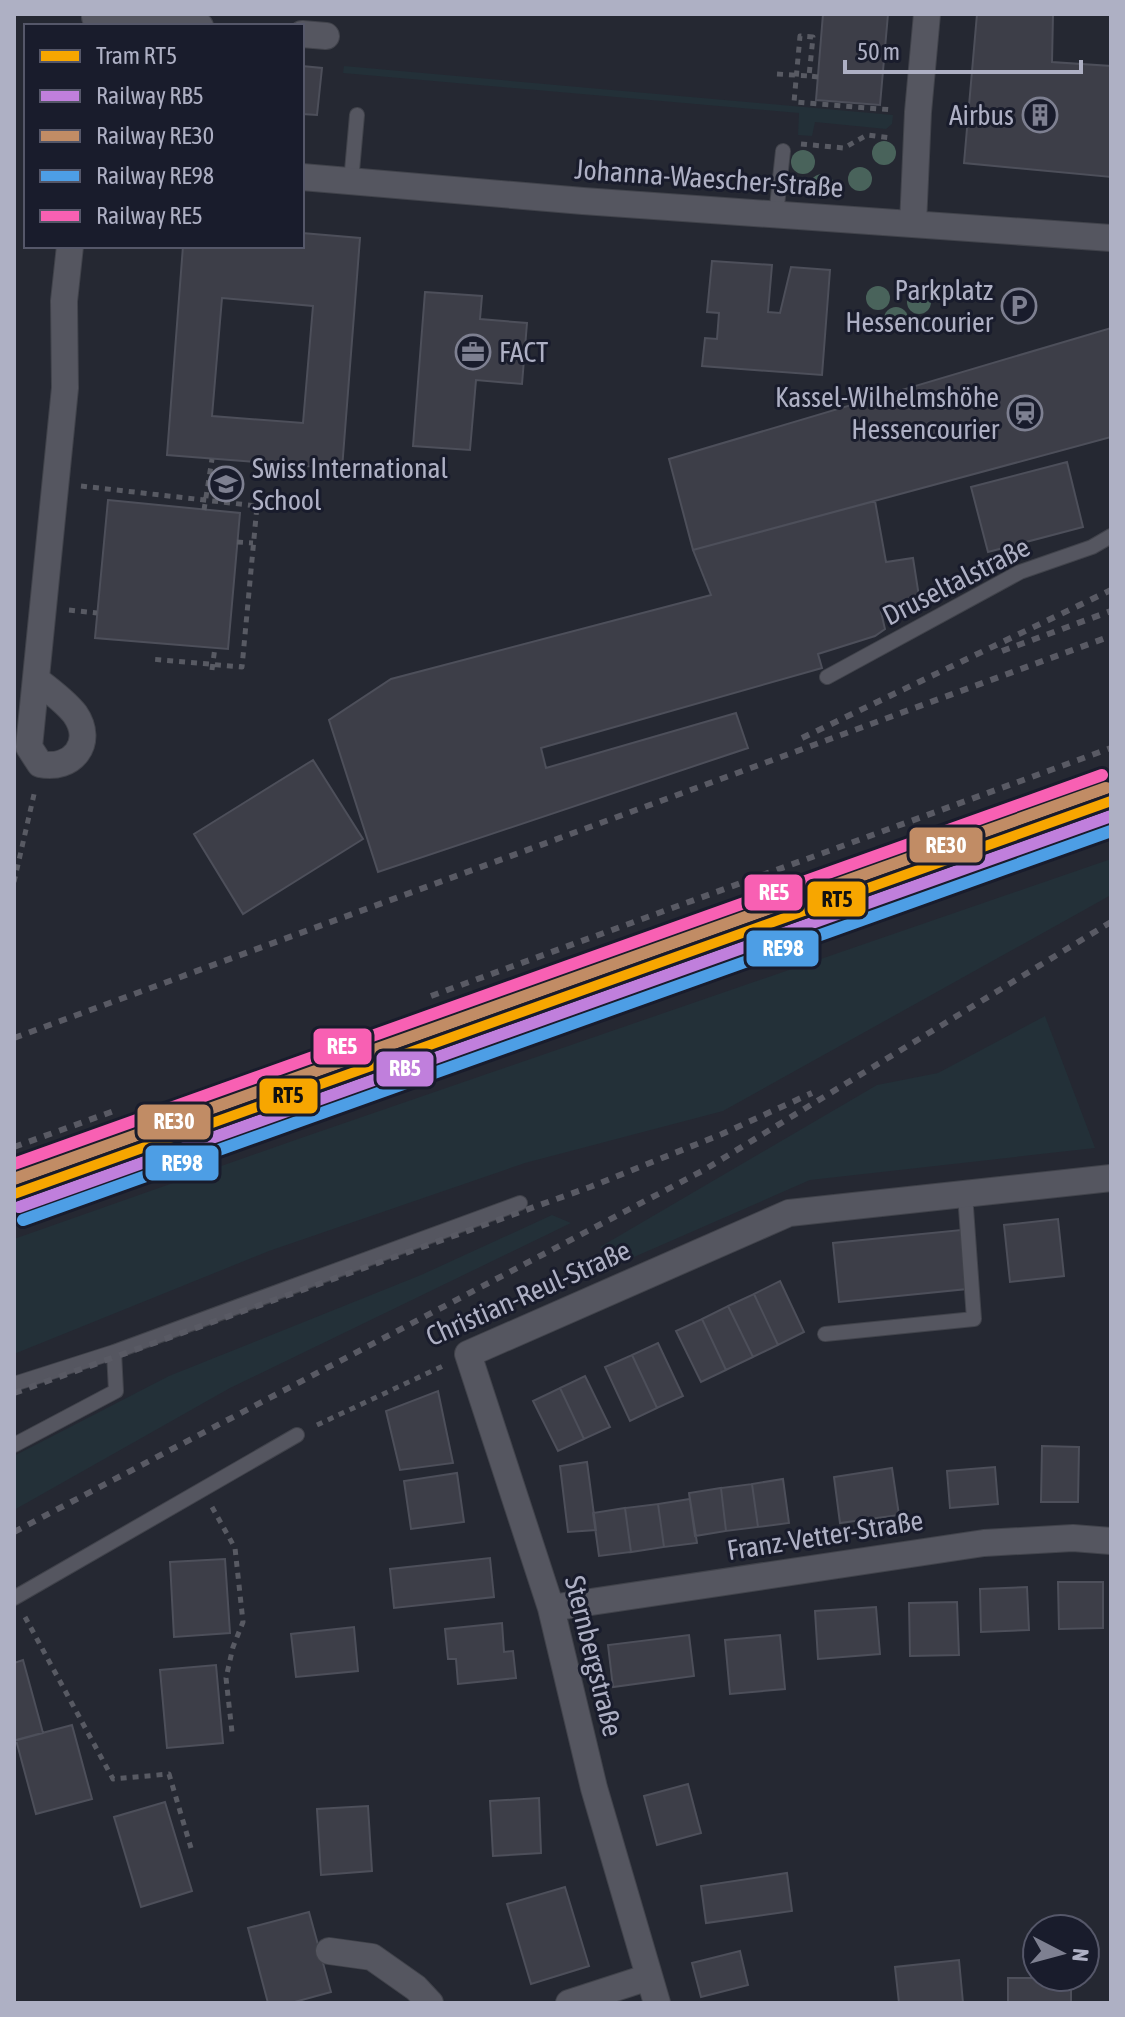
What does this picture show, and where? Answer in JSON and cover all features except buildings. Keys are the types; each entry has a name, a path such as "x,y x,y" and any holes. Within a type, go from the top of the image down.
{"street":[{"path":"913,224 918,112 927,14"},
{"path":"95,19 170,24"},
{"name":"Johanna-Waescher-Straße","path":"304,177 1111,238"},
{"path":"37,680 76,716 82,734 76,756 55,767 40,764 29,747 65,388 64,301 70,248"},
{"name":"Christian-Reul-Straße","path":"468,1354 789,1213 1111,1178"},
{"name":"Sternbergstraße","path":"468,1354 551,1608 594,1788 657,2003"},
{"name":"Franz-Vetter-Straße","path":"551,1608 984,1543 1073,1538 1111,1541"},
{"path":"329,1951 372,1957 416,1988 430,2003"},
{"path":"569,2003 649,1977"}],"lane":[{"path":"351,182 357,115"},
{"path":"776,215 783,151"},
{"name":"Druseltalstraße","path":"827,677 1020,572 1092,547 1111,536"},
{"path":"825,1334 974,1319 965,1194"},
{"path":"14,1384 114,1352 520,1203"},
{"path":"14,1445 116,1391 114,1352"},
{"path":"14,1598 297,1435"}],"path":[{"path":"809,76 813,37 800,36 794,102 882,109"},
{"path":"777,74 818,77"},
{"path":"797,144 844,148 867,135 902,139"},
{"path":"204,510 212,459"},
{"path":"56,483 257,506 242,667 212,667 151,659"},
{"path":"237,542 253,543"},
{"path":"74,610 97,613"},
{"path":"212,667 215,647"},
{"path":"14,882 40,764"},
{"name":"Christian-Reul-Straße","path":"297,1435 468,1354"},
{"path":"203,1490 235,1548 243,1622 226,1678 232,1732"},
{"path":"14,1598 113,1779 169,1774 191,1848"}],"shaded area":[{"path":"344,66 893,115 892,124 886,129 815,122 812,136 798,135 799,113 343,73"},
{"path":"1111,859 1111,895 723,1111 525,1163 269,1251 14,1354 14,1239"},
{"path":"1045,1016 1095,1148 810,1180 618,1264 600,1247 877,1085 938,1073"},
{"path":"552,1215 571,1223 230,1388 14,1510 14,1456 169,1376 421,1275"}],"railway":[{"path":"802,738 1111,590"},
{"path":"1002,651 1111,611"},
{"path":"14,1038 1111,636"},
{"path":"431,996 1111,748"},
{"path":"527,1011 925,848 1111,779"},
{"path":"14,1532 704,1170 1111,922"},
{"path":"14,1393 590,1187 722,1134 812,1093"},
{"path":"14,1147 114,1111"}],"tram line":[{"name":"RT5","path":"14,1194 1111,801"}],"rail line":[{"name":"RE5","path":"14,1164 1102,775"},
{"name":"RE30","path":"14,1179 1106,788"},
{"name":"RB5","path":"19,1207 1111,816"},
{"name":"RE98","path":"23,1220 1111,831"}],"place":[{"name":"Airbus","path":"1040,115"},
{"name":"Parkplatz Hessencourier","path":"1019,306"},
{"name":"FACT","path":"473,352"},
{"name":"Kassel-Wilhelmshöhe Hessencourier","path":"1025,413"},
{"name":"Swiss International School","path":"226,484"}]}
